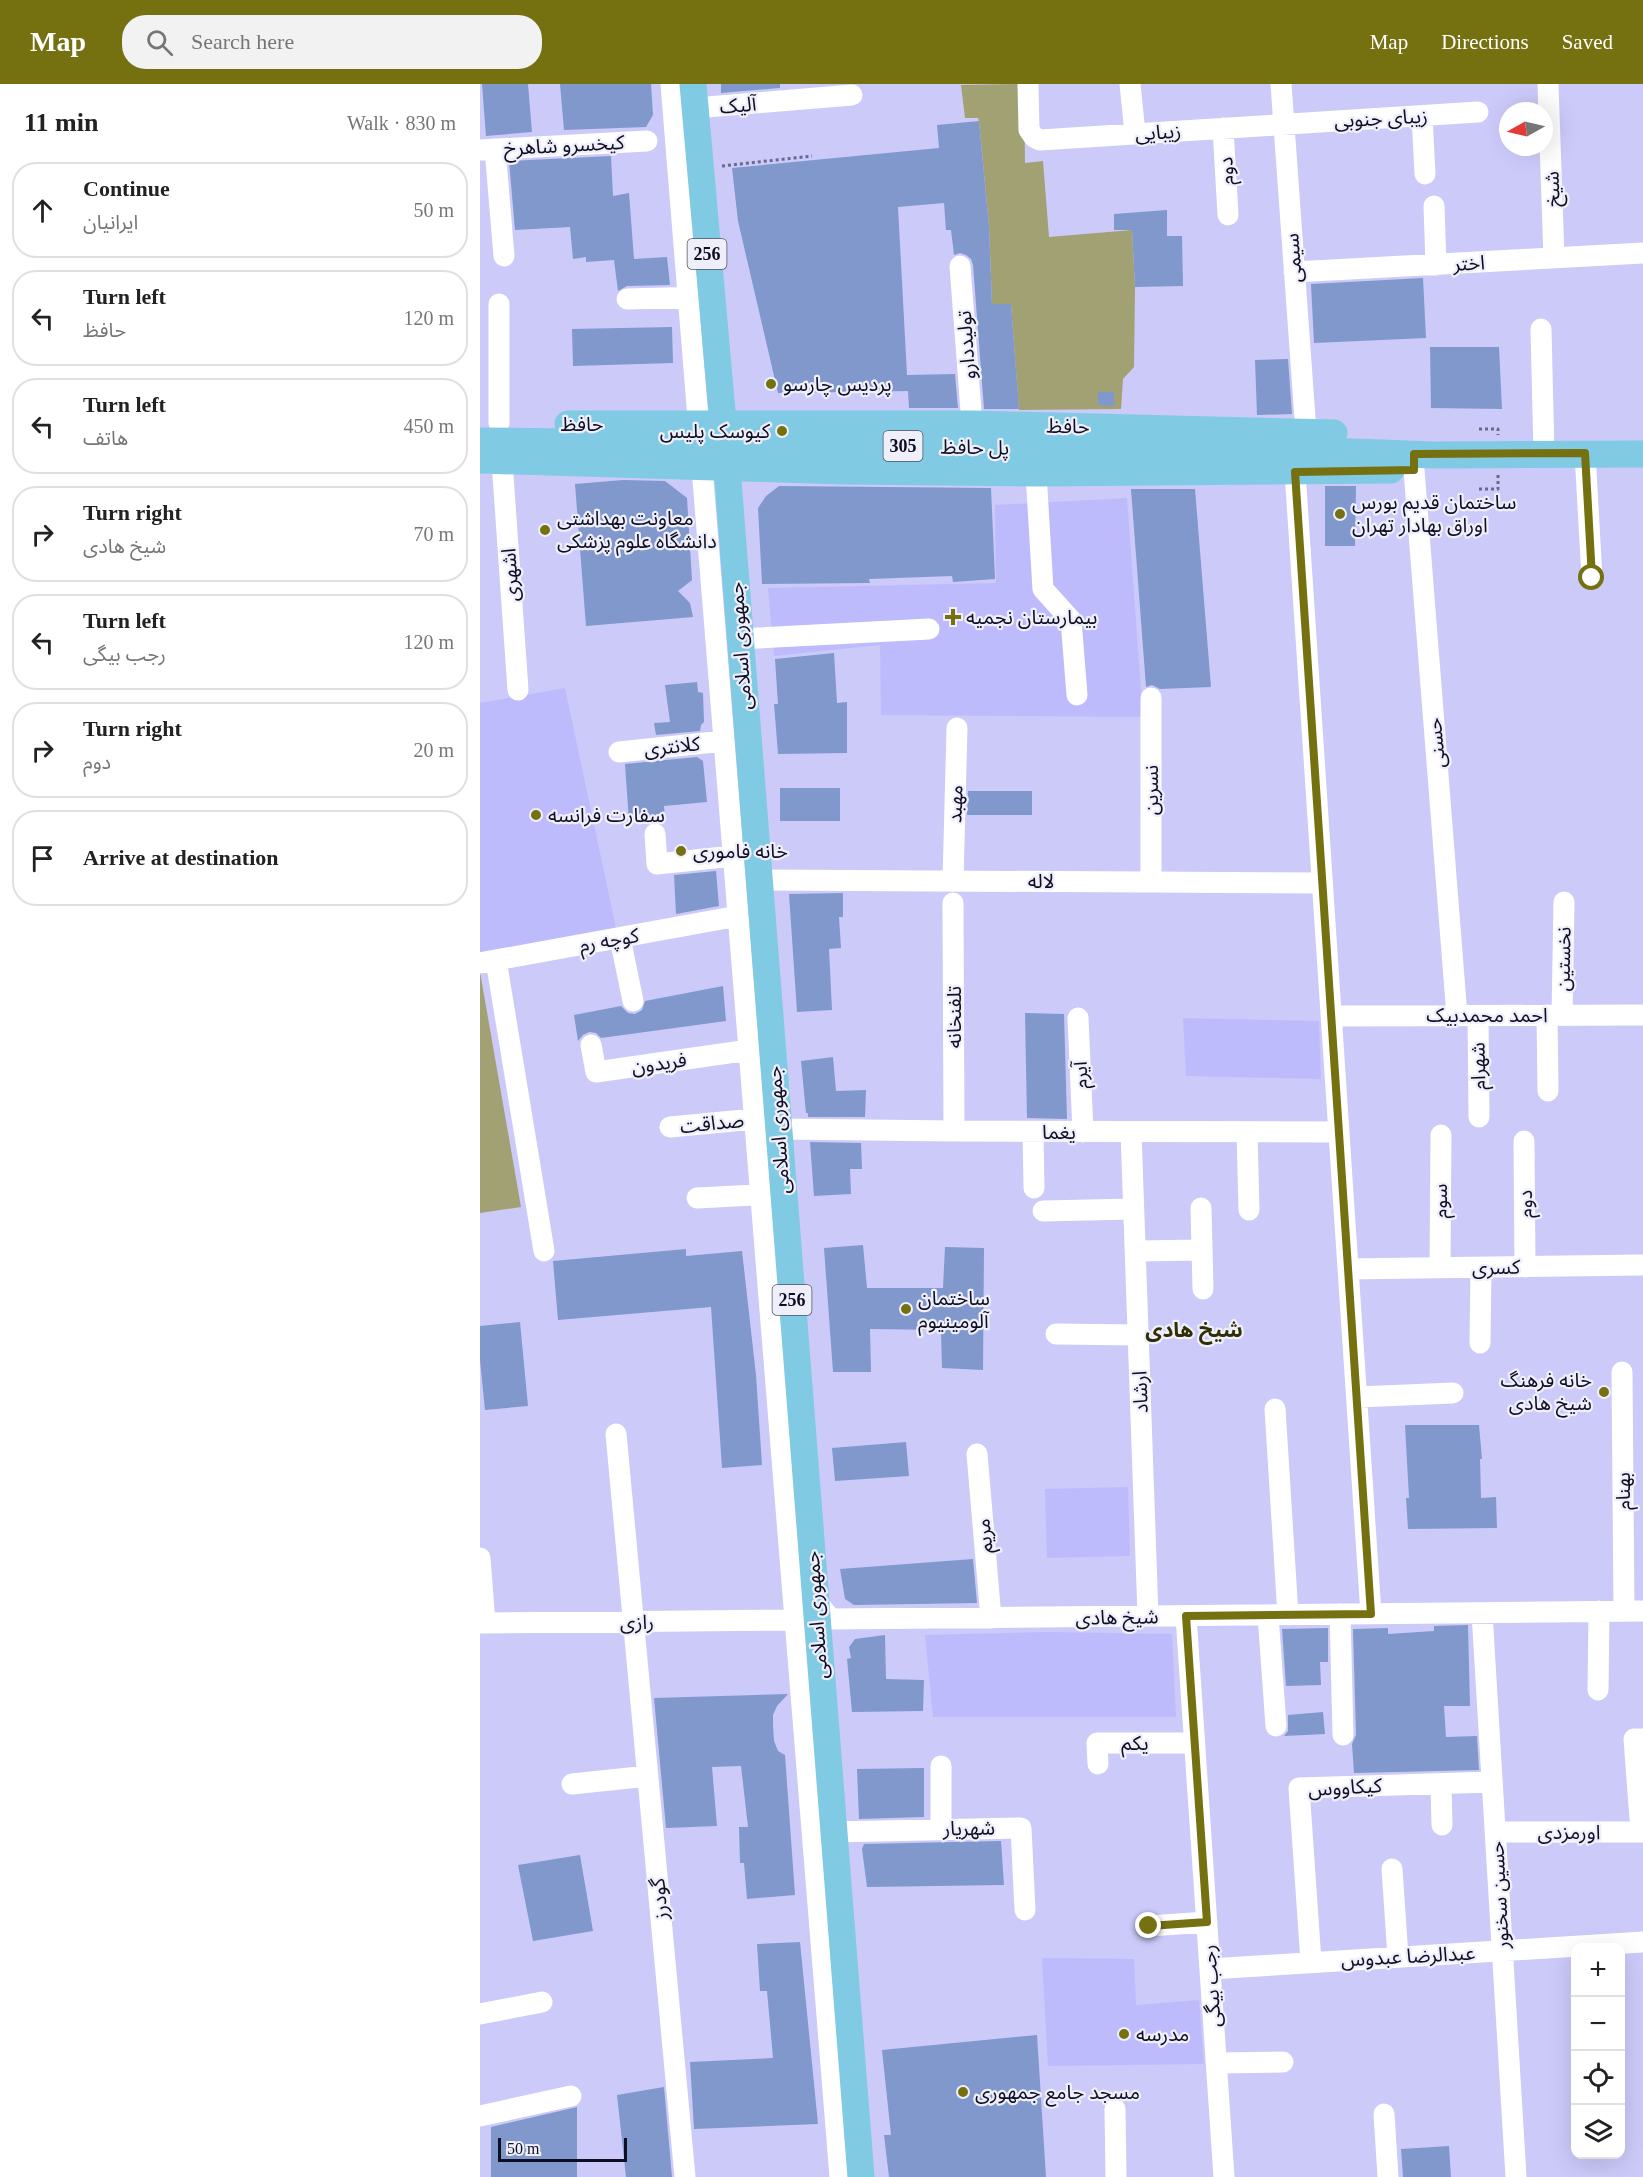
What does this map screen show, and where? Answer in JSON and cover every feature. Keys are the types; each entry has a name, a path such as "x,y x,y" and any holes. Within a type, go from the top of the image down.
{"main road":[{"name":"جمهوری اسلامی","path":"694,96 700,168 700,297 710,424 714,468 740,639 736,740 745,854 759,880 750,914 760,1049 770,1121 772,1194 809,1614 833,1832 861,2177"},
{"name":"حافظ","path":"486,429 710,424 972,424 1306,432 1395,435 1409,439 1421,460"},
{"path":"843,471 845,425"},
{"name":"پل حافظ","path":"486,429 1326,451"},
{"name":"حافظ","path":"1326,451 1421,460"},
{"name":"حافظ","path":"491,460 843,471 1295,472 1421,460 1544,454 1643,454"}],"street":[{"path":"627,299 700,297 671,84"},
{"name":"زیبایی","path":"1028,84 1029,130 1040,140 1284,124"},
{"path":"1130,84 1135,133"},
{"name":"سیمی","path":"1281,84 1306,432"},
{"name":"شیخ","path":"1548,84 1554,258"},
{"name":"آلیک","path":"694,96 852,95"},
{"name":"زیبای جنوبی","path":"1284,124 1478,112"},
{"path":"1422,116 1425,174"},
{"name":"دوم","path":"1223,128 1228,215"},
{"name":"کیخسرو شاهرخ","path":"488,150 647,141"},
{"path":"488,150 504,256"},
{"path":"1434,206 1436,264"},
{"name":"اختر","path":"1294,272 1643,253"},
{"name":"تولیددارو","path":"960,266 972,424"},
{"path":"486,429 499,304"},
{"path":"1541,329 1544,454"},
{"path":"1585,453 1592,578"},
{"name":"اشهری","path":"491,460 518,690"},
{"name":"حسنی","path":"1421,460 1468,1016"},
{"path":"714,468 736,740"},
{"path":"1295,472 1371,1614"},
{"path":"1036,473 1042,589 1071,620 1077,694"},
{"path":"740,639 929,629"},
{"name":"نسرین","path":"1151,698 1151,882"},
{"name":"مهبد","path":"953,881 957,728"},
{"name":"کلانتری","path":"619,752 736,740"},
{"path":"655,834 657,864 745,854 750,914"},
{"name":"لاله","path":"759,880 1322,883"},
{"name":"نخستین","path":"1548,1091 1564,902"},
{"name":"تلفنخانه","path":"953,903 954,1131"},
{"name":"کوچه رم","path":"488,962 750,914"},
{"path":"620,938 633,1001"},
{"path":"488,962 544,1251"},
{"name":"احمد محمدبیک","path":"1331,1016 1643,1015"},
{"name":"شهرام","path":"1468,1016 1479,1117"},
{"name":"آیرم","path":"1078,1018 1083,1132"},
{"name":"فریدون","path":"591,1045 596,1072 760,1049"},
{"name":"یغما","path":"770,1121 954,1131 1339,1132"},
{"name":"صداقت","path":"670,1127 770,1121"},
{"path":"1033,1132 1034,1188"},
{"name":"ارشاد","path":"1131,1132 1148,1616"},
{"path":"1247,1132 1249,1210"},
{"name":"سوم","path":"1440,1268 1441,1135"},
{"name":"دوم","path":"1524,1142 1526,1267"},
{"path":"697,1198 772,1194"},
{"path":"1201,1208 1203,1289"},
{"path":"1043,1211 1133,1209"},
{"path":"1135,1251 1202,1250"},
{"name":"کسری","path":"1348,1269 1643,1265"},
{"path":"1480,1343 1481,1268"},
{"path":"1056,1334 1138,1335"},
{"name":"بهنام","path":"1622,1372 1634,1611"},
{"path":"1357,1397 1453,1393"},
{"path":"1275,1409 1278,1615 1276,1726"},
{"name":"گودرز","path":"616,1434 685,2177"},
{"name":"مریم","path":"977,1454 991,1618"},
{"path":"480,1558 483,1623"},
{"path":"1598,1690 1599,1611"},
{"name":"شیخ هادی","path":"809,1614 831,1619 1634,1611"},
{"name":"حسین سخنور","path":"1482,1613 1516,2177"},
{"path":"809,1614 840,2177"},
{"name":"رازی","path":"483,1623 633,1622 809,1614"},
{"path":"1340,1614 1343,1735"},
{"name":"رجب بیگی","path":"1186,1616 1224,2177"},
{"path":"1642,1832 1634,1739 1643,1739"},
{"name":"یکم","path":"1098,1764 1097,1743 1194,1743"},
{"path":"941,1828 942,1766"},
{"path":"572,1784 648,1776"},
{"name":"کیکاووس","path":"1311,1962 1299,1788 1492,1782"},
{"path":"1441,1784 1442,1825"},
{"name":"شهریار","path":"833,1832 1021,1828 1025,1910"},
{"name":"اورمزدی","path":"1495,1832 1642,1832"},
{"path":"1392,1869 1398,1957"},
{"path":"1149,1926 1207,1922"},
{"name":"عبدالرضا عبدوس","path":"1625,1943 1643,1942"},
{"name":"عبدالرضا عبدوس","path":"1210,1969 1571,1947"},
{"path":"480,2014 542,2002"},
{"path":"1216,2063 1283,2062"},
{"path":"480,2116 571,2096"},
{"path":"1115,2109 1116,2177"},
{"path":"1384,2114 1388,2177"}],"path":[{"path":"700,168 812,156"},
{"path":"1479,429 1498,429"},
{"path":"1479,489 1498,489"}],"shaded area":[{"path":"1024,84 1025,163 1043,161 1049,237 1132,230 1135,287 1134,367 1123,379 1121,409 1019,410 1011,305 992,304 989,226 979,121 978,118 965,118 961,85"},
{"name":"بیمارستان نجمیه","path":"1127,498 1143,717 881,715 880,645 774,656 768,588 996,583 995,505"},
{"name":"سفارت فرانسه","path":"565,688 616,928 480,954 480,703"},
{"path":"480,972 521,1207 480,1213"},
{"path":"1183,1018 1319,1021 1321,1079 1186,1076"},
{"path":"1128,1487 1130,1556 1047,1558 1045,1489"},
{"path":"1048,1632 1172,1634 1176,1717 933,1717 925,1635"},
{"name":"مدرسه","path":"1042,1958 1134,1959 1136,2005 1199,2000 1204,2064 1048,2066"}],"building":[{"path":"482,84 528,84 532,132 486,136"},
{"path":"560,84 651,84 653,115 646,127 564,130"},
{"path":"721,84 780,84 780,88 721,93"},
{"path":"979,121 989,226 992,304 1011,304 1019,409 984,409 973,265 971,259 966,255 960,253 954,255 951,230 946,230 944,203 898,207 907,375 955,374 958,408 909,408 908,391 778,393 738,221 732,168 939,148 937,125"},
{"path":"611,156 613,196 629,193 634,259 667,257 670,285 627,286 618,291 614,260 586,262 586,257 573,259 570,227 515,230 509,161"},
{"path":"1167,210 1167,236 1182,236 1183,286 1135,287 1132,230 1114,230 1114,214"},
{"path":"1423,278 1426,338 1314,343 1311,284"},
{"path":"672,327 673,363 573,366 572,329"},
{"path":"1430,347 1499,347 1502,409 1431,408"},
{"path":"1288,359 1292,414 1257,415 1255,360"},
{"path":"1098,392 1114,392 1114,406 1098,405"},
{"path":"623,480 665,481 687,498 692,580 678,591 690,603 693,617 586,626 575,484"},
{"path":"779,486 991,488 995,579 953,582 952,576 869,579 870,583 762,584 758,508 766,496"},
{"name":"ساختمان قدیم بورس اوراق بهادار تهران","path":"1325,486 1356,486 1355,546 1325,546"},
{"path":"1131,489 1195,489 1211,687 1160,689 1152,685 1146,687"},
{"path":"834,653 837,703 847,702 847,753 778,754 774,704 778,704 775,659"},
{"path":"697,682 698,692 703,693 704,722 700,731 656,735 654,723 670,722 665,685"},
{"path":"697,757 703,761 707,802 664,806 665,819 629,822 625,764"},
{"path":"780,788 840,788 840,821 780,821"},
{"path":"968,791 1032,791 1032,815 967,815"},
{"path":"716,871 719,906 676,914 674,875"},
{"path":"843,893 843,917 839,917 841,948 829,949 832,1010 797,1012 789,894"},
{"path":"723,986 726,1021 601,1038 596,1033 589,1032 578,1041 574,1015 621,1006 628,1013 635,1014 642,1010 645,1001"},
{"path":"1025,1013 1064,1014 1067,1119 1027,1118"},
{"path":"833,1057 836,1091 866,1090 865,1117 808,1117 801,1061"},
{"path":"810,1142 861,1143 862,1169 850,1169 851,1194 814,1196"},
{"name":"ساختمان آلومینیوم","path":"863,1245 867,1288 943,1288 945,1247 984,1248 983,1370 942,1368 941,1330 870,1329 871,1372 833,1372 824,1248"},
{"path":"686,1249 686,1256 742,1251 756,1375 762,1465 722,1468 711,1307 558,1320 553,1261"},
{"path":"520,1322 528,1406 485,1410 480,1360 480,1326"},
{"path":"1405,1425 1479,1425 1482,1459 1480,1459 1481,1498 1496,1497 1497,1528 1408,1529 1406,1498 1409,1498"},
{"path":"906,1442 909,1476 835,1481 832,1448"},
{"path":"973,1559 977,1603 854,1605 845,1599 840,1569"},
{"path":"1468,1625 1470,1706 1444,1706 1446,1737 1477,1736 1479,1770 1354,1773 1352,1744 1356,1735 1353,1629 1388,1628 1388,1634 1434,1631 1434,1626"},
{"path":"1328,1628 1328,1662 1320,1662 1321,1685 1286,1686 1282,1629"},
{"path":"885,1635 886,1679 924,1680 923,1711 852,1712 847,1659 851,1658 849,1647 855,1639"},
{"path":"788,1694 777,1706 773,1715 773,1725 774,1741 778,1751 785,1755 795,1895 747,1899 744,1863 740,1863 739,1827 748,1827 741,1766 712,1767 717,1826 666,1828 654,1698"},
{"path":"1323,1712 1325,1734 1284,1736 1288,1731 1288,1715"},
{"path":"924,1768 924,1817 859,1819 857,1769"},
{"path":"1001,1841 1004,1885 867,1887 862,1849 864,1844"},
{"path":"580,1855 593,1931 533,1941 518,1865"},
{"path":"800,1942 818,2124 694,2129 690,2062 773,2058 767,1991 760,1991 757,1944"},
{"name":"مسجد جامع جمهوری","path":"1037,2035 1046,2177 889,2177 884,2135 891,2135 882,2050"},
{"path":"664,2087 672,2177 626,2177 617,2095"},
{"path":"577,2107 577,2177 491,2177 491,2127"},
{"path":"1449,2146 1451,2177 1403,2177 1401,2149"}],"place":[{"name":"پردیس چارسو","path":"771,384"},
{"name":"کیوسک پلیس","path":"782,431"},
{"name":"ساختمان قدیم بورس اوراق بهادار تهران","path":"1340,514"},
{"name":"معاونت بهداشتی دانشگاه علوم پزشکی","path":"545,530"},
{"name":"بیمارستان نجمیه","path":"953,617"},
{"name":"سفارت فرانسه","path":"536,815"},
{"name":"خانه فاموری","path":"681,851"},
{"name":"ساختمان آلومینیوم","path":"906,1309"},
{"name":"خانه فرهنگ شیخ هادی","path":"1604,1392"},
{"name":"مدرسه","path":"1124,2034"},
{"name":"مسجد جامع جمهوری","path":"963,2092"}],"district":[{"name":"شیخ هادی","path":"1194,1330"}],"route":[{"path":"1149,1926 1207,1922 1186,1616 1371,1614 1295,472 1414,470 1414,454 1585,453 1592,578"}]}
